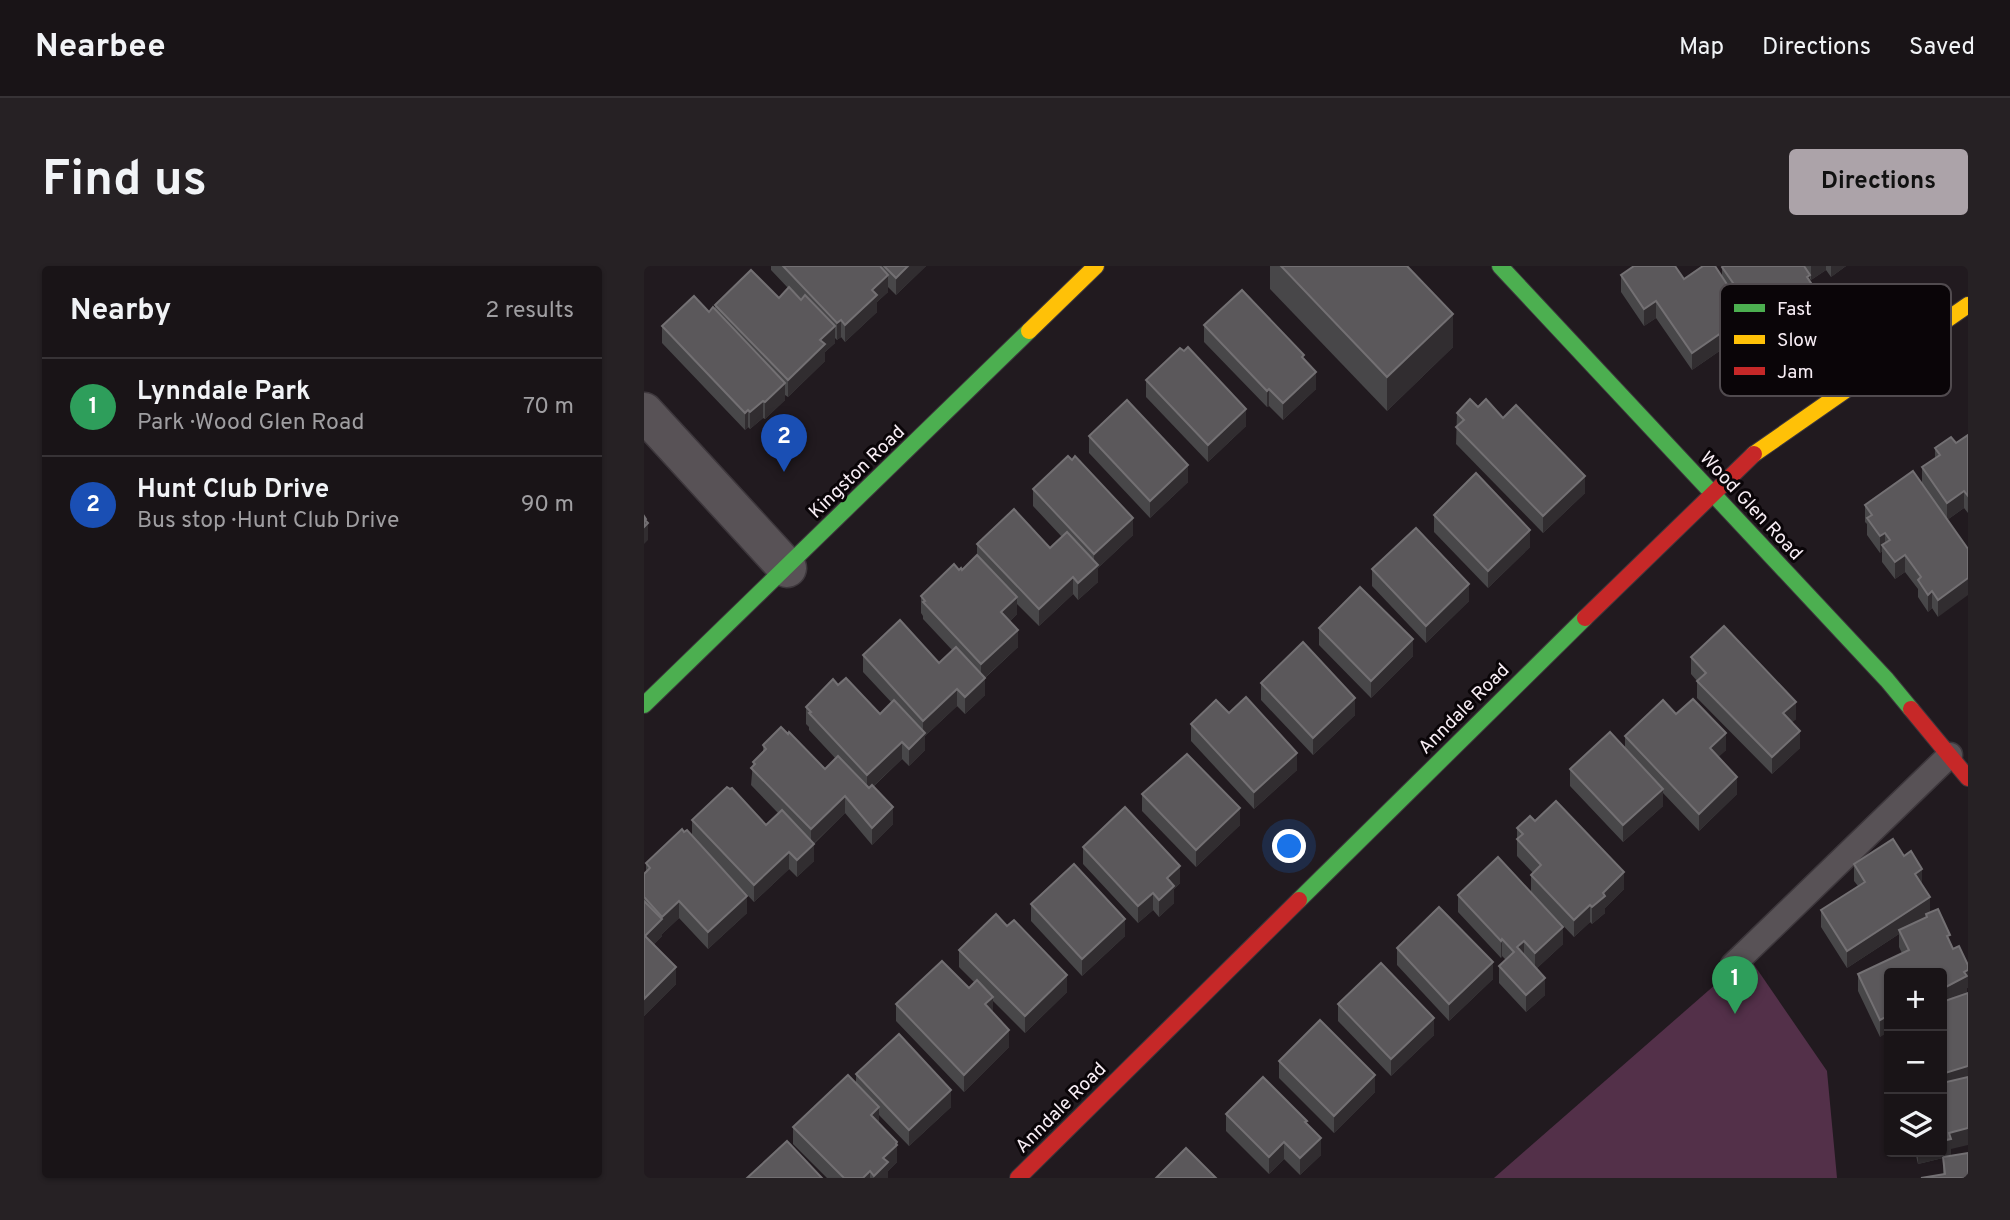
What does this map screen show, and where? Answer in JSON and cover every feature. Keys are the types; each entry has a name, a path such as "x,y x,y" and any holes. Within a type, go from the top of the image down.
{"street":[{"name":"Kingston Road","path":"644,705 1096,266"},
{"name":"Wood Glen Road","path":"1500,266 1887,680 1968,778"},
{"name":"Anndale Road","path":"1951,317 1968,305"},
{"name":"Anndale Road","path":"1018,1178 1758,450 1836,396"},
{"path":"644,412 787,568"}],"lane":[{"path":"1733,965 1950,755"}],"shaded area":[{"path":"1748,956 1827,1071 1837,1178 1494,1178"}],"building":[{"path":"783,266 880,266 888,275 872,290 877,295 845,325 841,320 837,323"},
{"path":"884,266 908,266 896,278"},
{"path":"1281,266 1407,266 1453,314 1387,377"},
{"path":"1634,266 1675,266 1684,279 1703,266 1715,266 1727,284 1720,284 1720,334 1692,353 1656,301 1644,309 1621,275"},
{"path":"1804,266 1812,284 1734,284 1722,267"},
{"path":"751,270 779,298 789,287 801,300 805,295 835,326 820,340 825,344 788,380 715,305"},
{"path":"1242,290 1304,355 1302,357 1316,372 1283,403 1269,389 1267,391 1204,325"},
{"path":"694,296 709,312 713,307 785,383 750,412 748,410 745,413 662,326"},
{"path":"1188,347 1246,409 1208,445 1146,380 1180,348 1184,351"},
{"path":"1470,399 1478,407 1486,399 1503,418 1516,405 1585,476 1543,516 1456,427 1464,420 1457,413"},
{"path":"1127,400 1188,465 1150,501 1089,436"},
{"path":"1968,435 1968,496 1964,491 1947,503 1922,467 1940,455 1935,448 1951,437 1956,443"},
{"path":"1068,456 1072,460 1075,456 1133,518 1094,554 1033,489"},
{"path":"1913,471 1968,549 1968,578 1938,600 1932,591 1928,595 1918,580 1921,577 1905,555 1895,562 1882,545 1890,540 1885,533 1880,536 1867,518 1872,515 1865,505"},
{"path":"1476,473 1530,530 1488,571 1434,515"},
{"path":"1014,509 1050,548 1067,532 1098,565 1078,583 1073,577 1039,609 977,544"},
{"path":"1416,528 1469,584 1426,626 1372,569"},
{"path":"977,555 1017,597 1001,612 1018,630 981,664 923,602 925,601 921,596 954,564 962,570"},
{"path":"1360,587 1413,639 1371,681 1319,628"},
{"path":"900,620 939,663 956,647 985,678 965,697 957,689 923,721 863,655"},
{"path":"1724,626 1796,702 1783,713 1800,731 1772,757 1697,681 1706,673 1691,657"},
{"path":"1303,642 1355,698 1313,738 1261,683"},
{"path":"846,678 880,714 894,700 925,733 909,749 902,742 867,775 806,707 833,679 838,685"},
{"path":"1246,697 1297,753 1254,792 1191,724 1216,700 1229,713"},
{"path":"1693,699 1726,733 1710,748 1737,777 1699,814 1625,736 1663,700 1676,714"},
{"path":"781,727 825,769 838,756 869,788 872,785 893,807 872,828 845,796 811,829 751,768 755,764 753,762 766,749 763,745"},
{"path":"1610,732 1663,789 1623,825 1570,769"},
{"path":"1187,754 1240,808 1196,850 1142,794"},
{"path":"727,787 732,788 766,825 782,810 814,844 797,860 789,852 754,885 692,820"},
{"path":"1556,801 1624,872 1603,893 1605,896 1574,920 1531,875 1541,865 1517,839 1523,834 1517,828 1530,816 1535,821"},
{"path":"1125,807 1180,866 1167,878 1174,886 1159,900 1153,893 1138,906 1083,847"},
{"path":"682,829 684,832 687,830 747,896 708,932 679,901 662,917 644,897 644,874 650,868 646,863"},
{"path":"1893,839 1904,856 1911,851 1922,869 1915,874 1930,897 1847,951 1821,910 1865,882 1854,864"},
{"path":"1498,857 1563,927 1535,953 1524,941 1517,947 1545,978 1526,995 1499,966 1514,952 1458,895"},
{"path":"1074,864 1125,919 1082,959 1031,904"},
{"path":"644,901 662,919 645,936 676,967 644,999"},
{"path":"1439,907 1493,962 1449,1004 1397,948"},
{"path":"1938,909 1950,935 1947,936 1953,949 1959,946 1968,965 1968,970 1964,972 1967,976 1947,986 1947,968 1884,968 1884,1018 1880,1020 1858,974 1909,950 1899,930 1927,917 1926,914"},
{"path":"996,914 1007,926 1014,920 1067,975 1025,1016 959,950"},
{"path":"942,961 969,988 977,980 993,997 985,1004 1009,1030 964,1075 896,1004"},
{"path":"1381,963 1434,1018 1391,1059 1338,1004"},
{"path":"1968,993 1968,1066 1947,1072 1947,1031 1947,1000"},
{"path":"1320,1020 1375,1075 1334,1116 1279,1061"},
{"path":"899,1034 951,1090 909,1130 856,1074"},
{"path":"848,1075 879,1107 871,1115 897,1142 883,1158 888,1162 874,1176 870,1171 863,1178 844,1178 793,1127"},
{"path":"1263,1077 1321,1138 1300,1158 1284,1142 1269,1157 1226,1114"},
{"path":"1968,1077 1968,1128 1949,1133 1951,1139 1947,1140 1947,1094 1947,1082"},
{"path":"787,1141 822,1178 747,1178"},
{"path":"1186,1148 1216,1178 1156,1178"},
{"path":"1968,1153 1968,1178 1921,1178 1945,1174 1943,1157"}],"traffic: fast":[{"path":"1500,266 1887,680 1911,709"},
{"path":"644,705 1029,331"},
{"path":"1299,900 1585,618"}],"traffic: slow":[{"path":"1029,331 1096,266"},
{"path":"1951,317 1968,305"},
{"path":"1754,454 1837,396"}],"traffic: jam":[{"path":"1585,618 1754,454"},
{"path":"1911,709 1968,778"},
{"path":"1018,1178 1299,900"}],"place":[{"name":"Hunt Club Drive","path":"784,472"},
{"name":"Lynndale Park","path":"1735,1014"}]}
